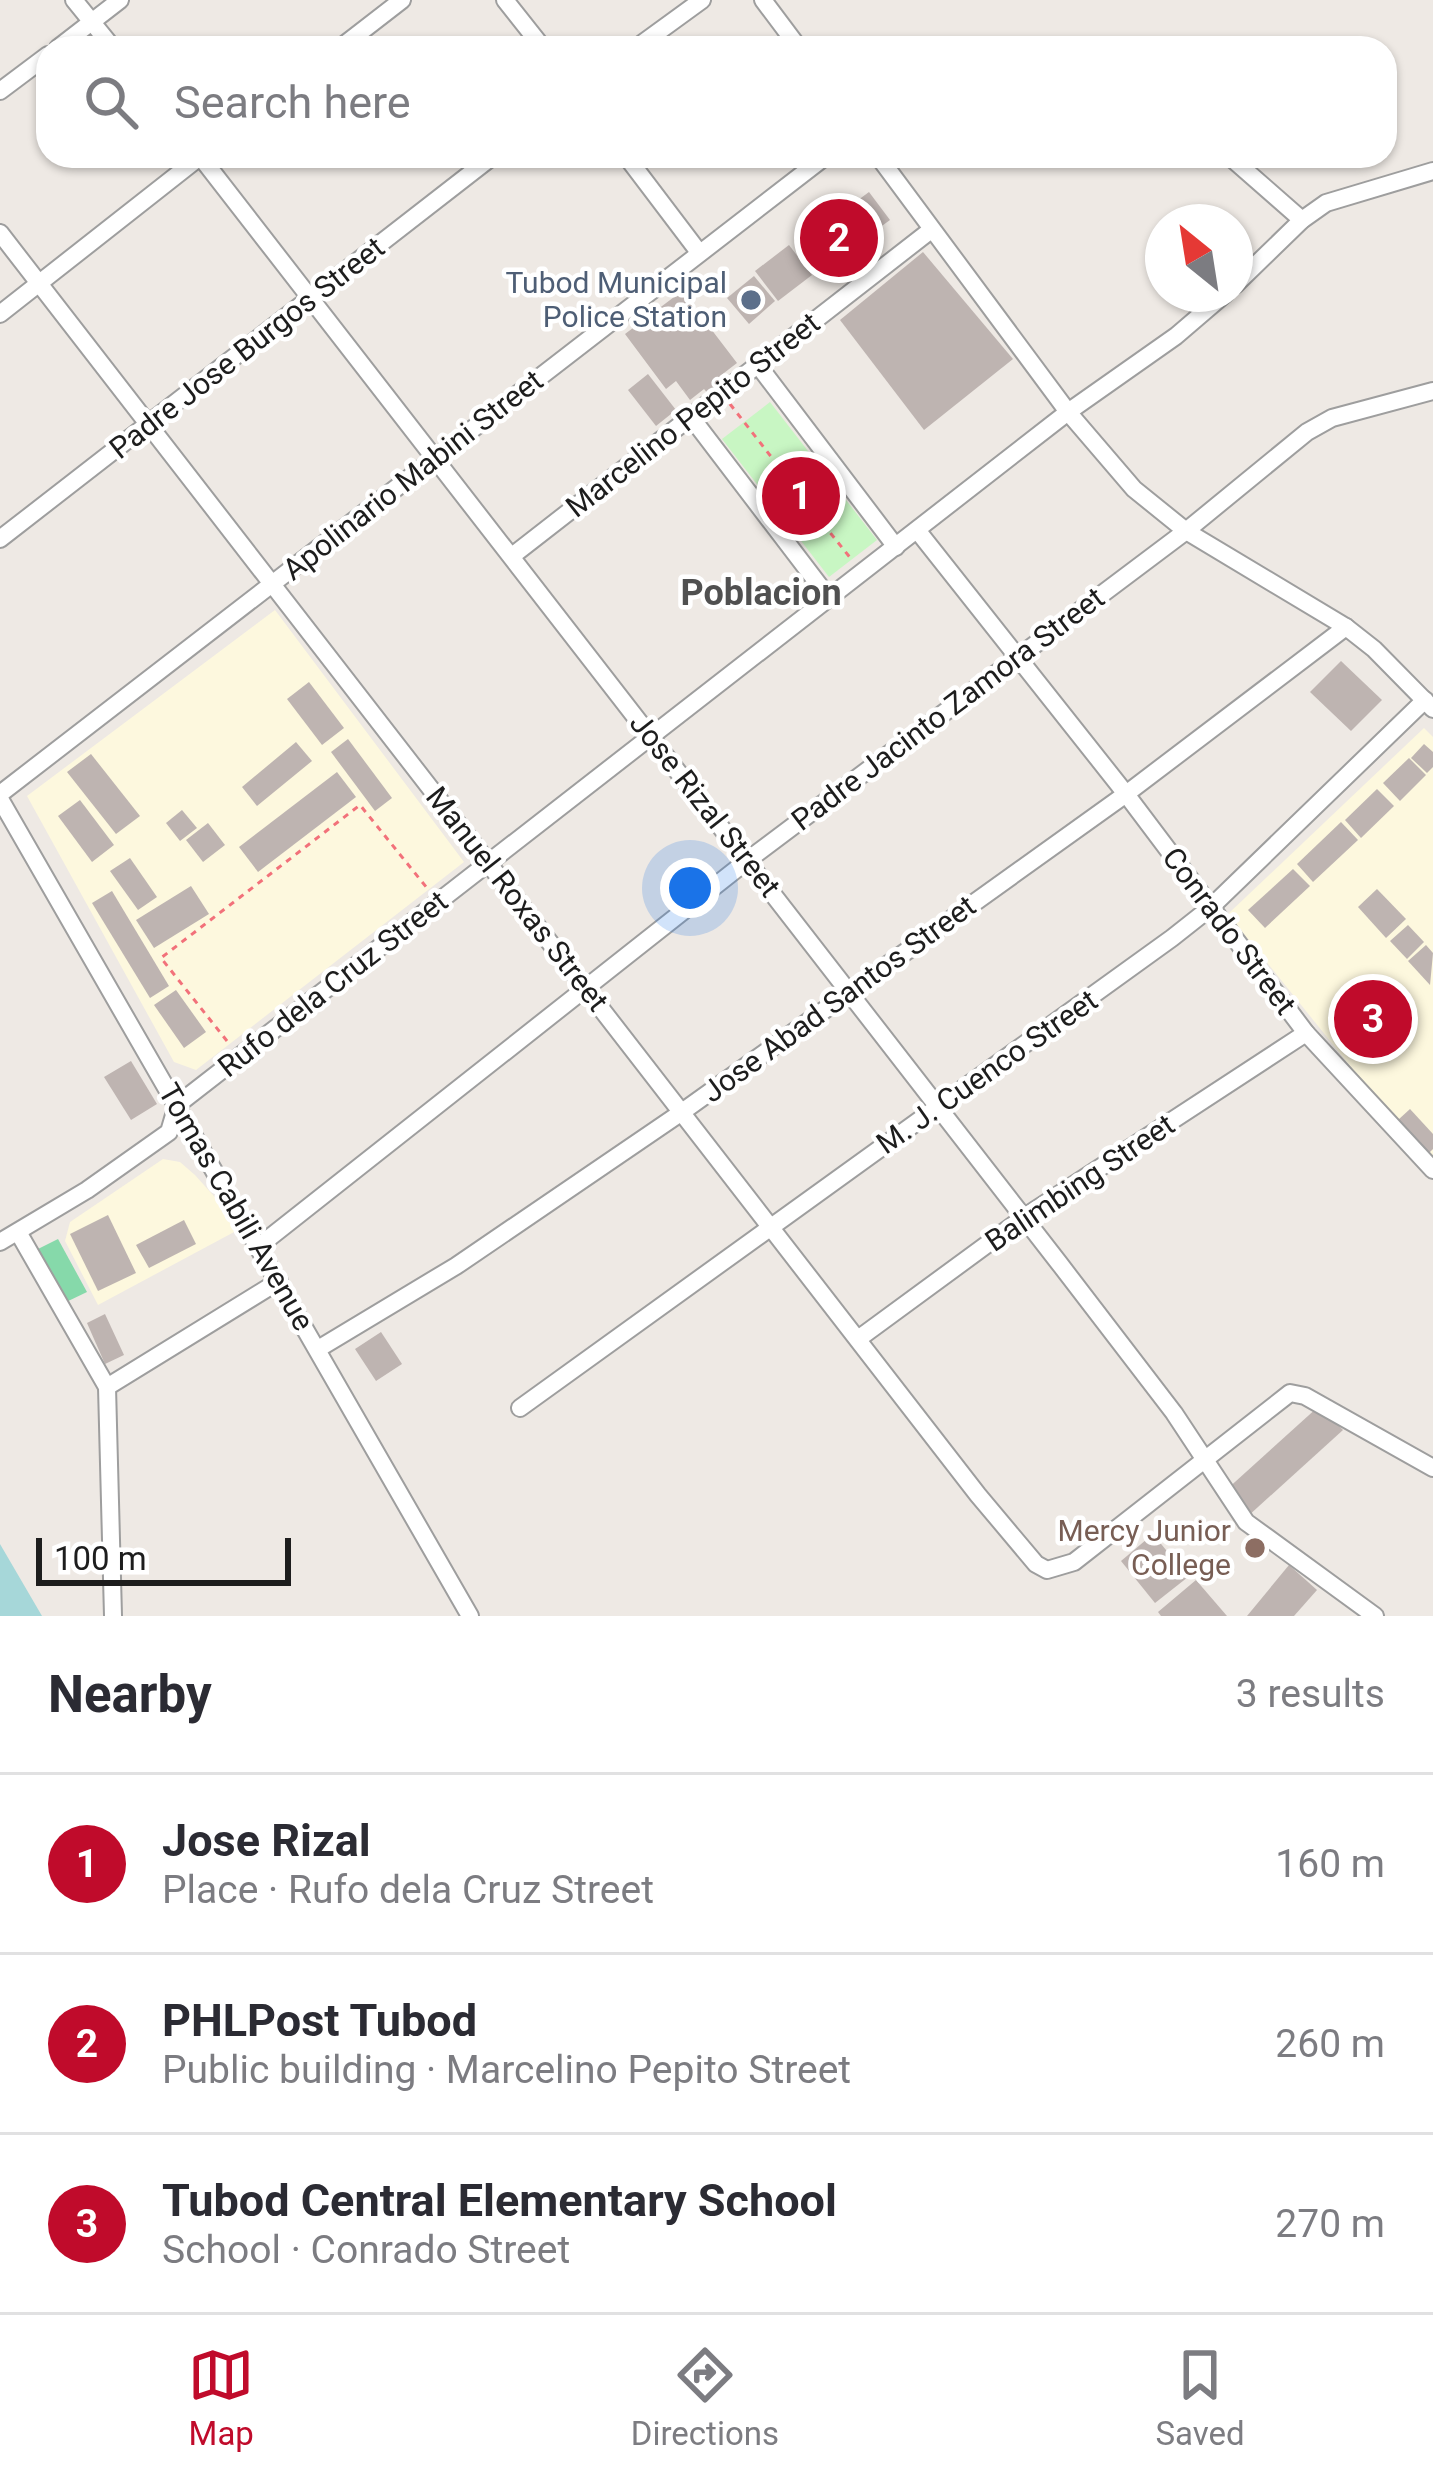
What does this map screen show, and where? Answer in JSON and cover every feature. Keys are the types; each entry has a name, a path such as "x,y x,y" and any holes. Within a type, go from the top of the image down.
{"street":[{"path":"74,0 103,36"},
{"path":"74,36 120,0"},
{"path":"356,36 402,0"},
{"path":"505,0 534,36"},
{"path":"652,36 702,0"},
{"path":"764,0 790,36"},
{"path":"0,92 36,64"},
{"path":"0,314 185,168"},
{"name":"Jose Rizal Street","path":"210,168 1174,1413 1246,1522 1375,1616"},
{"name":"Padre Jose Burgos Street","path":"0,539 479,168"},
{"path":"635,168 698,251"},
{"name":"Apolinario Mabini Street","path":"0,796 810,168"},
{"path":"887,168 1068,412 1134,489 1186,530 1346,627 1429,705"},
{"path":"1243,168 1302,220"},
{"path":"1253,268 1302,220 1347,194 1432,173"},
{"name":"Marcelino Pepito Street","path":"512,556 932,230"},
{"name":"Manuel Roxas Street","path":"0,233 1036,1564 1047,1570 1074,1562 1203,1460"},
{"name":"Rufo dela Cruz Street","path":"0,1242 87,1190 169,1132 177,1105 1068,412 1204,312"},
{"path":"758,365 896,547"},
{"name":"Padre Jacinto Zamora Street","path":"259,1246 748,860 1186,530 1266,464 1332,418 1433,391"},
{"path":"691,417 829,598"},
{"name":"Conrado Street","path":"917,530 1126,794 1306,1033 1433,1170"},
{"name":"Jose Abad Santos Street","path":"318,1349 456,1266 682,1112 1126,794 1346,627"},
{"name":"M. J. Cuenco Street","path":"520,1408 1210,908 1429,705"},
{"name":"Tomas Cabili Avenue","path":"0,796 470,1616"},
{"name":"Balimbing Street","path":"858,1339 1023,1218 1306,1033"},
{"path":"18,1232 107,1387 113,1616"},
{"path":"107,1387 279,1281"},
{"path":"1203,1460 1290,1393 1305,1396 1433,1468"}],"path":[{"path":"722,394 794,486 810,488 813,494 808,505"},
{"path":"794,486 792,503 808,505"},
{"path":"808,505 862,573"},
{"path":"239,1057 161,958 360,805 438,902"}],"shaded area":[{"path":"275,610 464,862 196,1070 174,1062 27,796"},
{"path":"1424,728 1433,737 1433,1161 1396,1123 1228,914"},
{"path":"163,1159 180,1162 195,1175 221,1204 236,1231 98,1305 65,1241 70,1222"}],"green space":[{"path":"770,402 877,540 829,577 722,439"},
{"path":"58,1239 87,1292 62,1304 34,1251"}],"water":[{"path":"0,1544 42,1616 0,1616"}],"building":[{"path":"869,192 890,220 864,239 842,212"},
{"path":"843,217 860,239 835,259 817,237"},
{"path":"808,230 835,265 822,277 794,240"},
{"path":"789,245 812,275 778,301 755,271"},
{"path":"923,252 1013,359 924,430 840,320"},
{"name":"Tubod Municipal Police Station","path":"754,276 775,301 749,324 727,298"},
{"path":"682,291 737,363 720,376 726,383 710,396 704,389 690,400 676,381 666,389 625,334"},
{"path":"648,374 676,410 656,426 628,390"},
{"path":"1341,661 1382,700 1351,731 1310,692"},
{"path":"309,682 344,728 322,745 287,699"},
{"path":"348,739 392,798 375,811 331,752"},
{"path":"296,742 312,761 257,806 242,787"},
{"path":"1424,744 1433,752 1433,767 1427,773 1411,758"},
{"path":"91,754 140,816 116,834 67,772"},
{"path":"1409,758 1426,775 1400,801 1383,783"},
{"path":"337,772 356,797 258,872 239,847"},
{"path":"1377,789 1394,806 1361,838 1345,820"},
{"path":"80,800 114,845 92,862 58,816"},
{"path":"182,810 197,828 180,841 166,823"},
{"path":"1341,822 1358,840 1313,882 1297,864"},
{"path":"208,823 225,845 203,862 186,840"},
{"path":"130,858 157,897 138,910 110,871"},
{"path":"1293,869 1310,886 1265,928 1248,910"},
{"path":"191,886 209,914 154,948 136,920"},
{"path":"1377,889 1406,919 1386,938 1358,907"},
{"path":"112,891 169,986 150,998 92,903"},
{"path":"1408,925 1424,942 1407,959 1390,941"},
{"path":"1426,945 1433,953 1430,985 1408,961"},
{"path":"176,990 206,1032 184,1048 154,1005"},
{"path":"1350,1016 1366,1032 1349,1049 1334,1033"},
{"path":"131,1061 157,1104 131,1120 104,1077"},
{"path":"1410,1109 1433,1134 1433,1149 1428,1154 1398,1120"},
{"path":"108,1215 136,1273 98,1291 70,1234"},
{"path":"184,1220 196,1244 149,1268 136,1245"},
{"path":"105,1314 124,1355 105,1364 87,1323"},
{"path":"381,1332 402,1364 376,1381 355,1349"},
{"path":"1319,1406 1343,1430 1247,1517 1225,1491"},
{"path":"1153,1534 1188,1577 1155,1603 1121,1561"},
{"path":"1289,1565 1317,1590 1294,1616 1247,1616"},
{"path":"1196,1580 1227,1616 1161,1616 1158,1612"}],"place":[{"name":"PHLPost Tubod","path":"839,238"},
{"name":"Tubod Municipal Police Station","path":"751,300"},
{"name":"Jose Rizal","path":"801,496"},
{"name":"Tubod Central Elementary School","path":"1373,1019"},
{"name":"Mercy Junior College","path":"1255,1548"}],"district":[{"name":"Poblacion","path":"761,592"}]}
